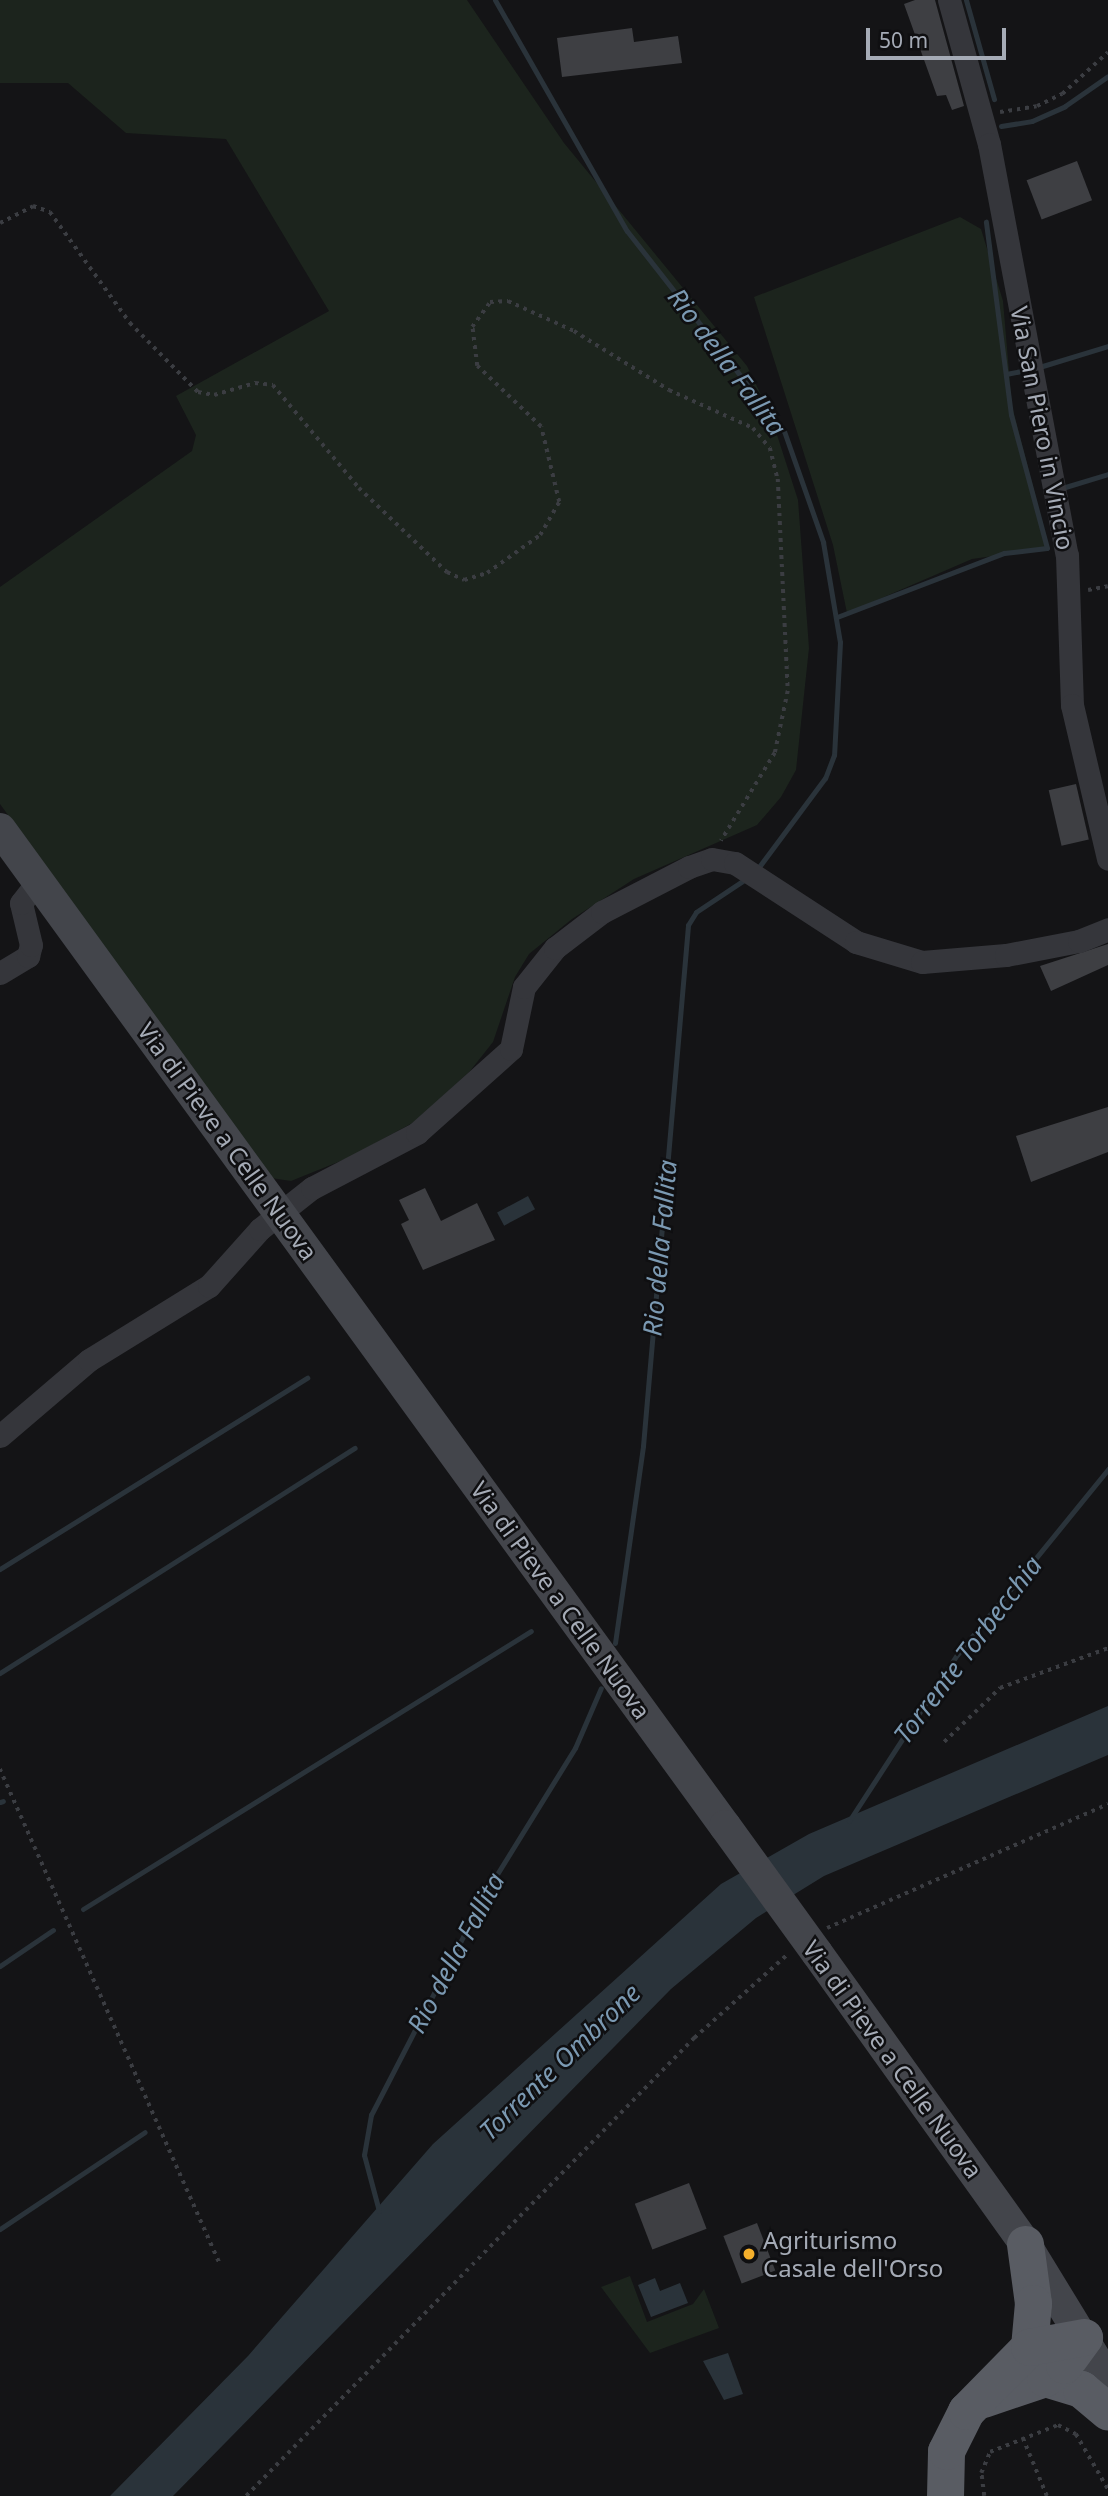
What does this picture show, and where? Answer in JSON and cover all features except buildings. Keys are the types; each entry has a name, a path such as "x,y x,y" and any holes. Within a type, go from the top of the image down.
{"highway":[{"path":"1025,2244 1037,2363"},
{"path":"1037,2363 1081,2389 1108,2412"},
{"path":"945,2496 948,2444 975,2402 1037,2363 1100,2363"}],"main road":[{"name":"Via di Pieve a Celle Nuova","path":"0,830 280,1212 1025,2244 1100,2363"}],"street":[{"name":"Via San Piero in Vincio","path":"949,0 982,114 1067,555 1076,736 1108,859"},
{"path":"0,1437 89,1360 209,1286 280,1212 329,1177 406,1142 501,1060 515,1038 524,987 543,960 580,926 712,859 745,869 856,942 903,960 960,963 1079,941 1108,929"},
{"path":"0,972 29,956 31,945 21,903 38,881"}],"path":[{"path":"982,114 1049,101 1108,52"},
{"path":"0,223 33,206 50,212 130,323 198,392 214,395 255,383 274,385 359,488 447,572 464,580 487,573 540,535 559,502 541,427 477,366 472,327 489,302 508,302 573,331 669,390 752,428 770,448 778,479 788,701 775,753 712,859"},
{"path":"944,1742 1000,1688 1108,1648"},
{"path":"0,1769 220,2264"},
{"path":"246,2496 694,2038 809,1945 1108,1804"},
{"path":"984,2496 981,2473 985,2457 1023,2438 1068,2426 1108,2488"},
{"path":"1023,2438 1046,2496"}],"shaded area":[{"path":"0,0 467,0 564,143 747,366 770,413 798,500 809,648 796,770 781,797 757,825 634,879 572,919 529,954 515,977 493,1042 470,1071 416,1121 348,1158 291,1181 271,1178 0,804 0,587 192,451 196,435 176,396 329,311 226,139 126,133 68,83 0,83"},
{"path":"960,217 981,229 1003,301 1012,406 1049,548 972,559 847,613 833,545 754,297"},
{"path":"630,2276 647,2322 693,2304 704,2289 719,2328 650,2353 601,2287"}],"water":[{"path":"528,1196 535,1209 504,1226 497,1212"},
{"name":"Torrente Ombrone","path":"1108,1706 1108,1755 824,1876 756,1918 671,1989 173,2496 110,2496 248,2356 433,2144 721,1884 809,1834"},
{"path":"655,2278 660,2291 680,2283 688,2303 651,2317 638,2285"},
{"path":"728,2353 743,2394 724,2400 703,2361"}],"waterway":[{"name":"Rio della Fallita","path":"495,0 627,231 784,431 823,542 840,642 834,755 825,778 759,867"},
{"path":"966,0 994,99"},
{"path":"1001,126 1032,121 1065,106 1108,76"},
{"path":"837,617 1004,553 1047,548 1011,415 986,222"},
{"path":"1036,368 1108,346"},
{"path":"1006,374 1027,370"},
{"path":"1062,488 1108,474"},
{"name":"Rio della Fallita","path":"615,1643 643,1446 688,925 696,912 744,880"},
{"path":"0,1569 307,1378"},
{"path":"0,1673 355,1448"},
{"name":"Torrente Torbecchia","path":"849,1821 957,1655 1108,1469"},
{"path":"83,1909 531,1631"},
{"name":"Rio della Fallita","path":"379,2211 364,2155 371,2115 486,1892 575,1748 601,1688"},
{"path":"0,1966 53,1930"},
{"path":"0,2229 145,2132"}],"place":[{"name":"Agriturismo Casale dell'Orso","path":"749,2254"}]}
